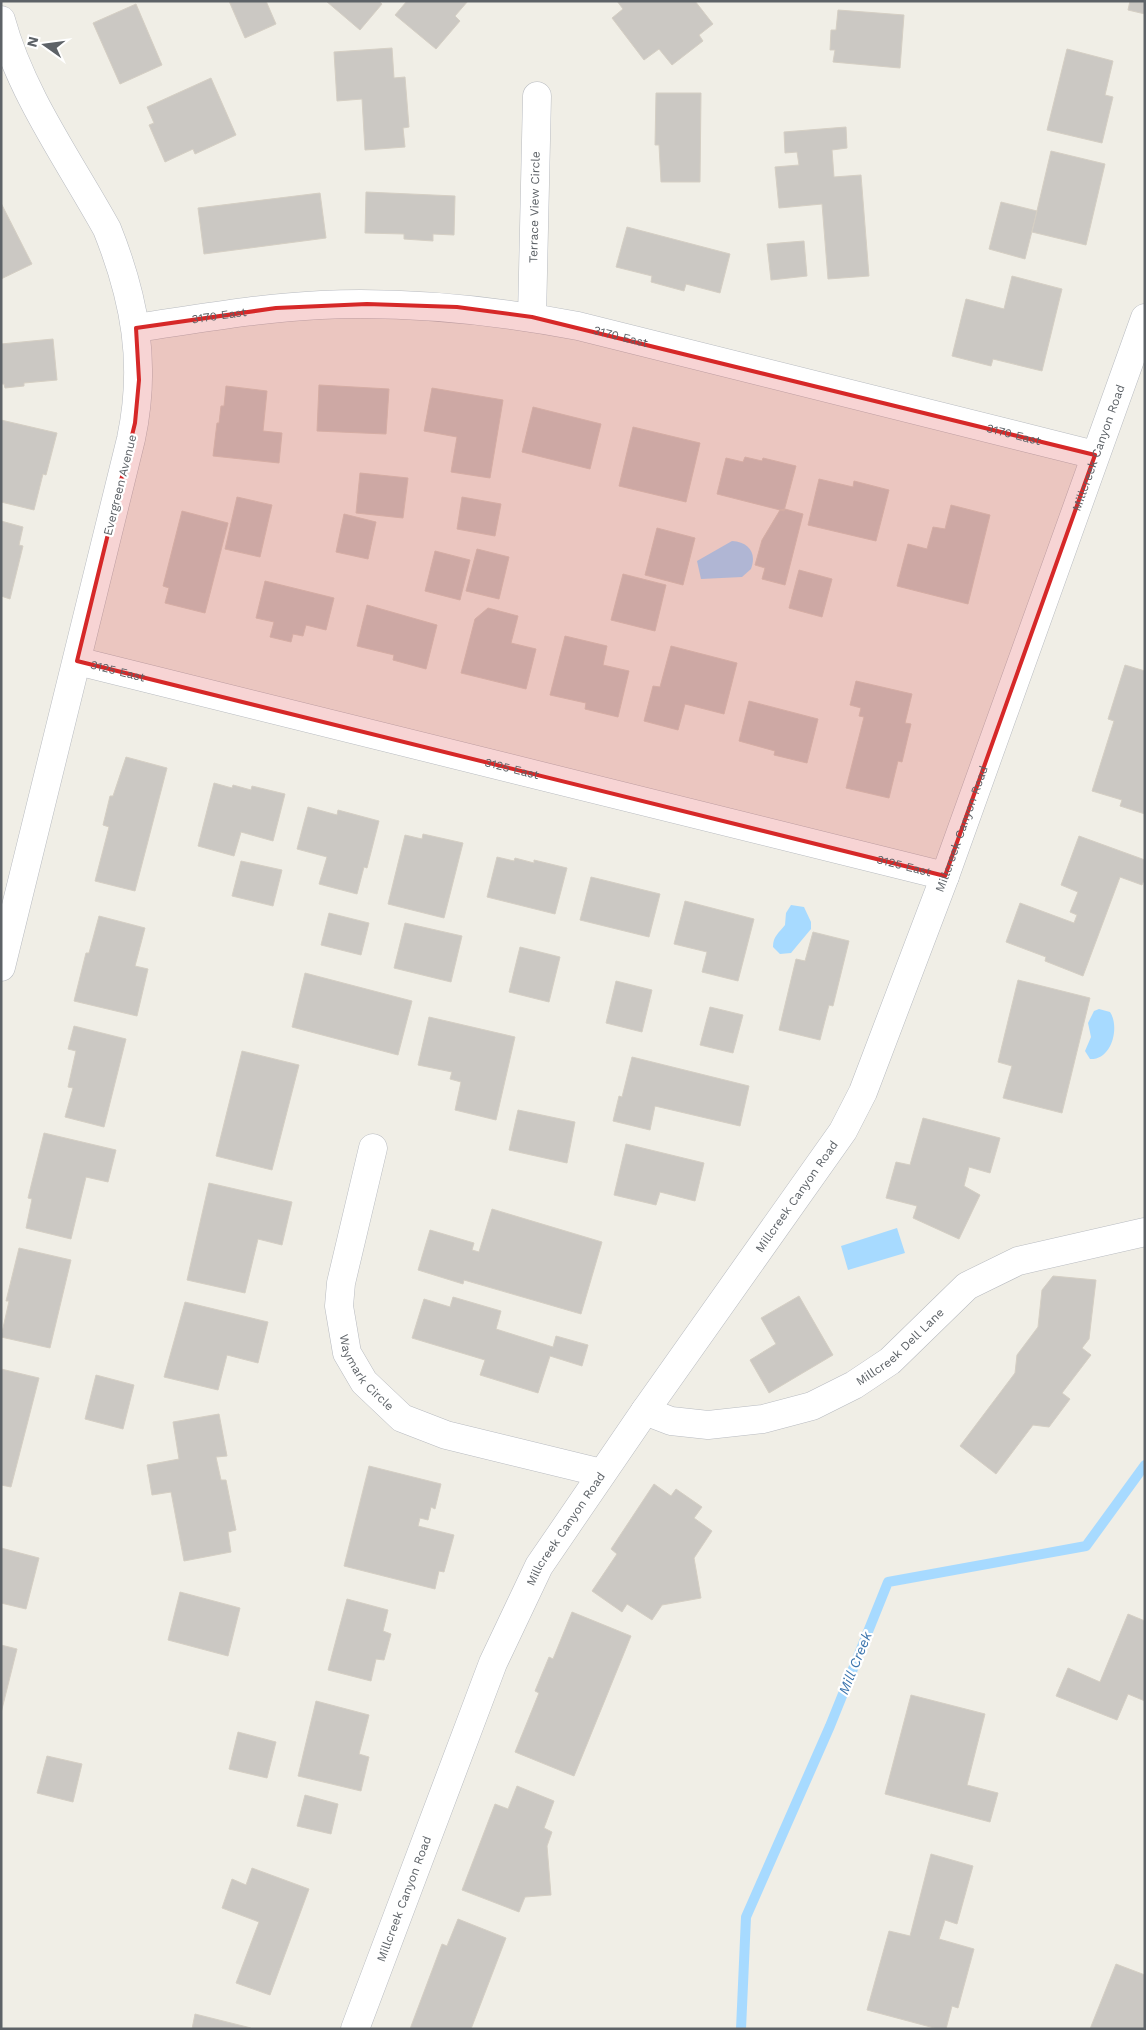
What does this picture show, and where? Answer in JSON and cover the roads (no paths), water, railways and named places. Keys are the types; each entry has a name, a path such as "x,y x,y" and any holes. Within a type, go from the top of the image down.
{"street":[{"name":"Evergreen Avenue","path":"1,20 7,42 27,87 107,229 125,276 136,328 139,380 135,423 1,968"},
{"name":"Terrace View Circle","path":"532,318 536,96"},
{"name":"3170 East","path":"136,328 276,308 367,304 457,307 578,326 1095,455"},
{"name":"Millcreek Canyon Road","path":"355,2029 493,1663 539,1566 645,1411 843,1131 863,1092 945,876 1145,318"},
{"name":"3125 East","path":"77,661 945,876"},
{"name":"Waymark Circle","path":"372,1148 341,1283 339,1306 348,1353 364,1382 402,1418 446,1435 602,1473"},
{"name":"Millcreek Dell Lane","path":"645,1411 671,1421 708,1425 763,1420 812,1406 854,1385 890,1361 967,1286 1018,1261 1145,1232"}],"water":[{"path":"732,541 743,544 750,549 753,558 751,569 742,577 701,579 697,561"},
{"path":"791,905 804,907 811,922 811,929 791,953 780,954 773,947 773,943 785,925 786,913"},
{"path":"1099,1009 1110,1012 1113,1018 1114,1034 1109,1049 1098,1058 1090,1059 1085,1051 1091,1037 1088,1023 1094,1011"},
{"path":"897,1228 905,1253 848,1270 841,1246"}],"waterway":[{"name":"Mill Creek","path":"741,2029 746,1917 830,1726 888,1582 1086,1546 1145,1465"}]}
